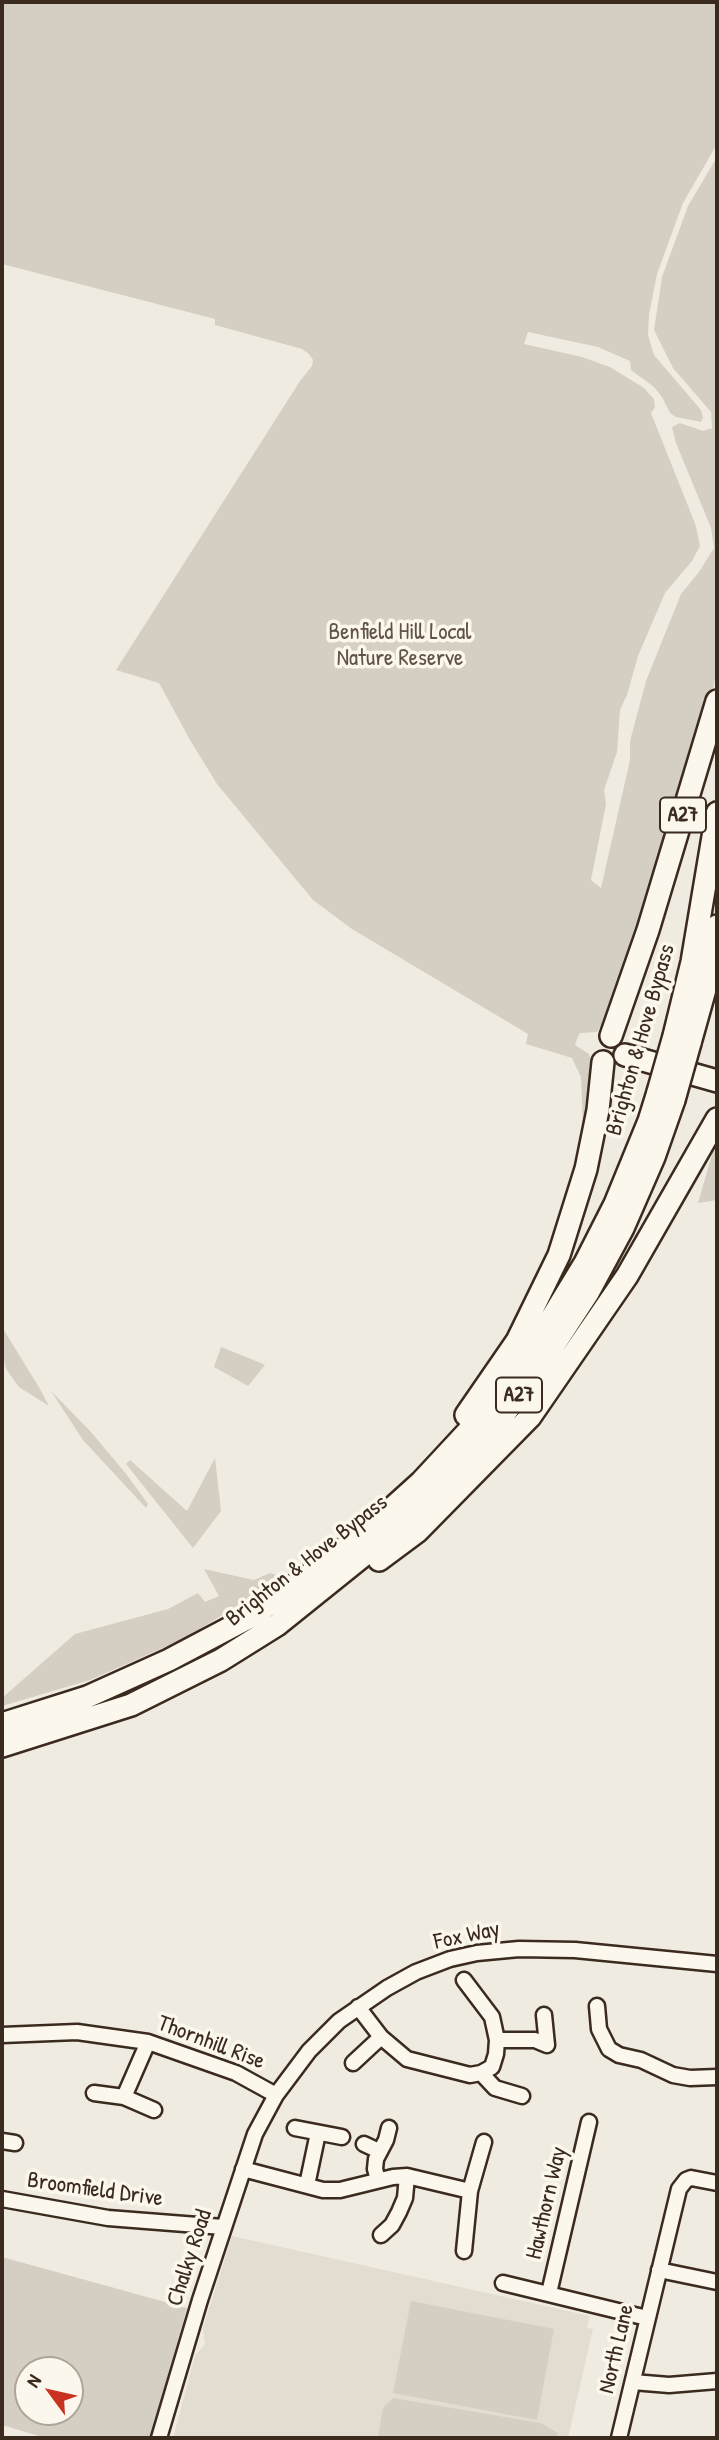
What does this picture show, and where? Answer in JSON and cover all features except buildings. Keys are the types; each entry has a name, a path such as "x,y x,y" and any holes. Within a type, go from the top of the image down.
{"highway":[{"name":"A27","path":"611,1036 648,930 717,701"},
{"name":"Brighton & Hove Bypass","path":"682,1040 717,813"},
{"name":"Brighton & Hove Bypass","path":"2,1746 131,1704 221,1660 276,1625 389,1535 495,1426 529,1382 588,1293 641,1187 682,1040 711,968 717,926"},
{"path":"611,1036 623,1042 625,1055 615,1064 603,1062 598,1056 597,1048 602,1040 611,1036"},
{"path":"625,1055 717,1081"},
{"name":"A27","path":"359,1538 405,1490 472,1406 529,1319 559,1255 576,1209 594,1134 603,1062"},
{"name":"Brighton & Hove Bypass","path":"2,1724 87,1697 180,1654 256,1614 359,1538 421,1482 486,1412 532,1350 585,1263 615,1204 649,1121 666,1096"},
{"name":"A27","path":"276,1625 342,1587 418,1531 530,1416 627,1276 717,1119"}],"street":[{"name":"Fox Way","path":"276,2095 309,2051 339,2021 416,1972 450,1959 519,1948 575,1950 717,1964"},
{"path":"358,2007 381,2037 397,2052 417,2063 470,2075 481,2073 492,2067 497,2040 492,2017 464,1980"},
{"path":"597,2006 599,2029 608,2049 619,2055 642,2060 673,2075 690,2078 717,2077"},
{"path":"497,2040 535,2040 547,2045 544,2015"},
{"name":"Thornhill Rise","path":"2,2035 76,2032 148,2042 236,2073 276,2095"},
{"path":"353,2063 381,2037"},
{"path":"124,2097 148,2042"},
{"path":"481,2073 495,2088 522,2096"},
{"path":"94,2093 124,2097 154,2110"},
{"name":"Chalky Road","path":"159,2438 223,2227 255,2134 276,2095"},
{"name":"Hawthorn Way","path":"549,2293 589,2122"},
{"path":"295,2128 342,2137"},
{"path":"378,2180 375,2169 389,2128"},
{"path":"307,2185 318,2133"},
{"path":"464,2251 470,2191 484,2141"},
{"path":"364,2144 379,2151"},
{"path":"243,2169 323,2190 340,2190 407,2176 470,2191"},
{"path":"381,2235 392,2225 399,2212 405,2198 407,2176"},
{"name":"North Lane","path":"619,2438 682,2184 691,2178 717,2183"},
{"name":"Broomfield Drive","path":"2,2199 108,2218 223,2227"},
{"path":"659,2270 717,2282"},
{"path":"503,2283 648,2318"},
{"path":"633,2382 669,2385 717,2381"}],"shaded area":[{"path":"232,2236 590,2316 587,2328 593,2329 568,2438 173,2438 195,2356 205,2344 203,2328"}],"green space":[{"name":"Benfield Hill Local Nature Reserve","path":"2,2 717,2 717,144 683,203 657,274 648,335 654,355 701,410 701,422 676,417 670,413 654,387 631,370 630,361 598,347 528,332 524,344 582,357 610,367 644,388 654,399 655,407 651,413 696,526 700,546 692,561 665,593 638,656 620,710 617,752 604,790 606,804 591,880 601,888 630,760 630,741 646,681 681,594 714,548 711,528 672,427 680,423 703,431 712,428 711,412 673,368 654,330 662,277 688,206 717,157 717,666 709,714 611,1010 597,1032 580,1033 575,1045 589,1054 596,1076 591,1128 583,1127 581,1077 572,1058 526,1044 528,1034 352,929 313,900 217,784 159,683 116,670 312,366 313,360 302,349 215,325 215,319 2,264"},
{"path":"717,1144 717,1200 698,1203 713,1151"},
{"path":"2,1327 49,1406 19,1387 6,1369 2,1350"},
{"path":"221,1347 265,1365 248,1386 214,1367"},
{"path":"51,1391 91,1432 127,1475 148,1504 146,1508 83,1440"},
{"path":"215,1458 221,1511 193,1548 126,1464 130,1460 187,1511"},
{"path":"204,1569 254,1580 270,1573 281,1576 183,1639 90,1680 2,1706 2,1698 75,1634 168,1609 198,1593 205,1602 219,1596"},
{"path":"2,2257 187,2308 150,2438 46,2438 2,2425"},
{"path":"411,2301 554,2329 537,2420 393,2393"},
{"path":"393,2398 540,2423 558,2433 556,2438 378,2438 383,2408"}]}
